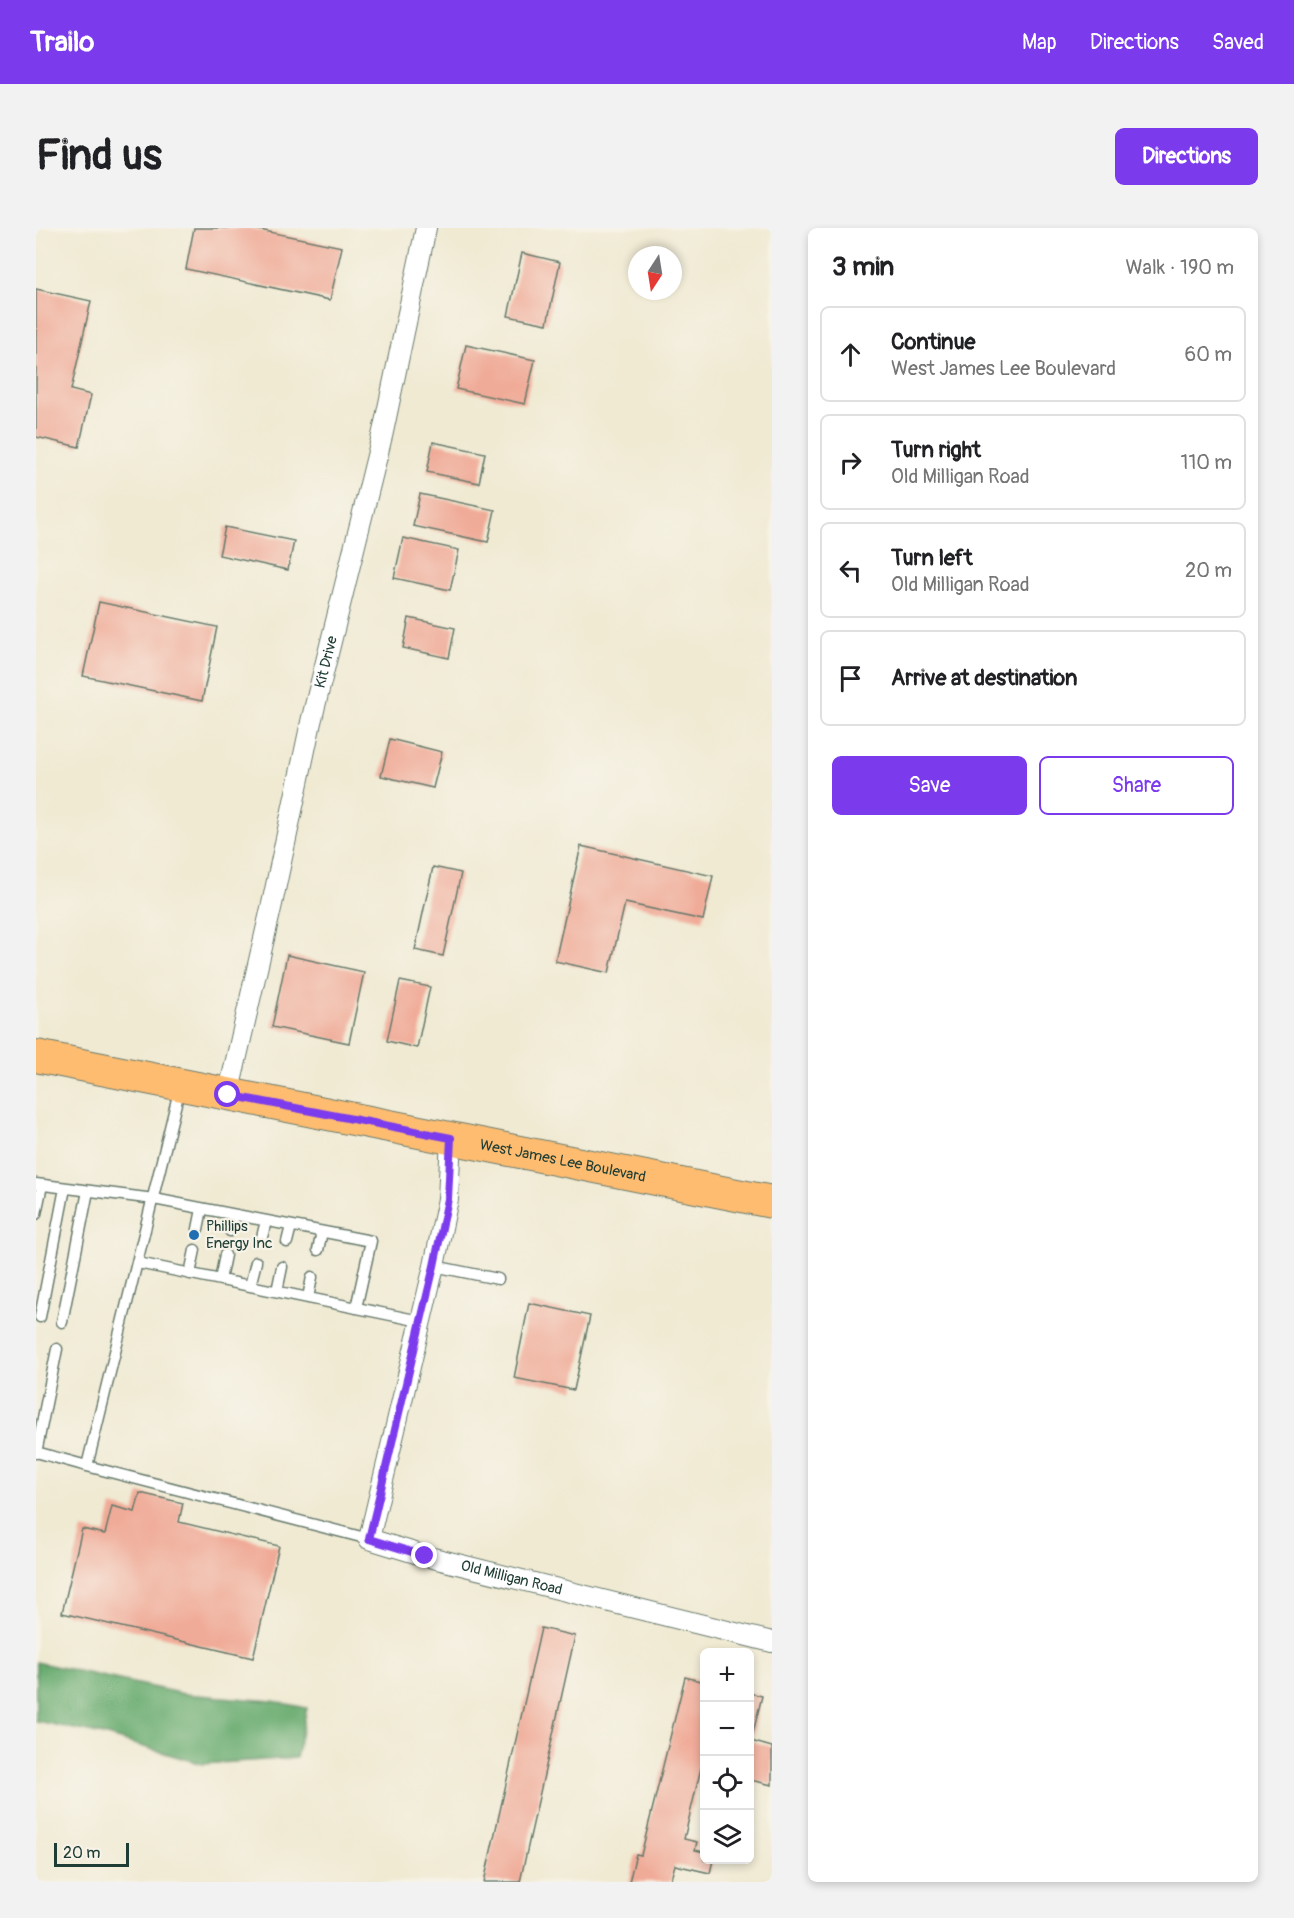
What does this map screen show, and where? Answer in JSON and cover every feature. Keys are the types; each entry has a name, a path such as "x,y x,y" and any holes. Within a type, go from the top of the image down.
{"main road":[{"name":"West James Lee Boulevard","path":"36,1056 772,1202"}],"street":[{"name":"Kit Drive","path":"228,1095 311,722 383,432 426,228"},
{"path":"369,1539 448,1199 451,1138"},
{"name":"Old Milligan Road","path":"369,1539 436,1558 772,1642"}],"lane":[{"path":"87,1466 180,1085"},
{"path":"36,1214 39,1184 154,1199 370,1241 356,1308"},
{"path":"40,1317 66,1188"},
{"path":"62,1322 88,1191"},
{"path":"198,1229 202,1209"},
{"path":"230,1231 234,1215"},
{"path":"262,1237 266,1221"},
{"path":"287,1242 291,1226"},
{"path":"318,1250 322,1232"},
{"path":"190,1274 195,1250"},
{"path":"220,1280 225,1255"},
{"path":"250,1286 256,1262"},
{"path":"138,1263 420,1321"},
{"path":"434,1266 498,1279"},
{"path":"277,1292 282,1267"},
{"path":"308,1298 312,1277"},
{"path":"57,1349 36,1452 369,1539"}],"green space":[{"path":"36,1662 184,1694 273,1701 307,1708 296,1758 202,1764 103,1735 36,1721"}],"building":[{"path":"194,228 250,228 342,247 330,300 186,269"},
{"path":"522,253 560,262 547,324 508,316"},
{"path":"36,289 91,301 71,390 91,395 79,447 36,437"},
{"path":"466,345 535,360 525,404 456,389"},
{"path":"433,442 485,453 479,483 427,472"},
{"path":"420,494 495,510 488,542 413,526"},
{"path":"225,527 294,541 288,570 219,555"},
{"path":"403,538 459,550 450,590 394,578"},
{"path":"99,602 217,627 202,701 83,676"},
{"path":"409,618 455,628 449,658 403,648"},
{"path":"390,739 442,752 433,788 381,776"},
{"path":"581,846 713,876 703,920 625,903 609,973 555,961"},
{"path":"433,867 461,873 443,956 415,950"},
{"path":"287,955 364,972 349,1043 272,1027"},
{"path":"400,981 430,987 417,1048 387,1041"},
{"path":"529,1303 590,1316 574,1390 514,1378"},
{"path":"140,1493 183,1503 179,1522 279,1546 253,1658 62,1613 82,1529 105,1534 112,1506 135,1512"},
{"path":"541,1628 575,1636 520,1882 484,1882"},
{"path":"685,1677 700,1681 700,1772 684,1839 697,1842 695,1850 700,1851 700,1864 712,1864 710,1873 675,1865 670,1882 629,1882 636,1854 641,1855"},
{"path":"754,1694 762,1696 754,1729"},
{"path":"754,1742 772,1747 772,1785 754,1781"}],"place":[{"name":"Phillips Energy Inc","path":"194,1235"}],"route":[{"path":"228,1095 451,1138 448,1199 369,1539 425,1556"}]}
